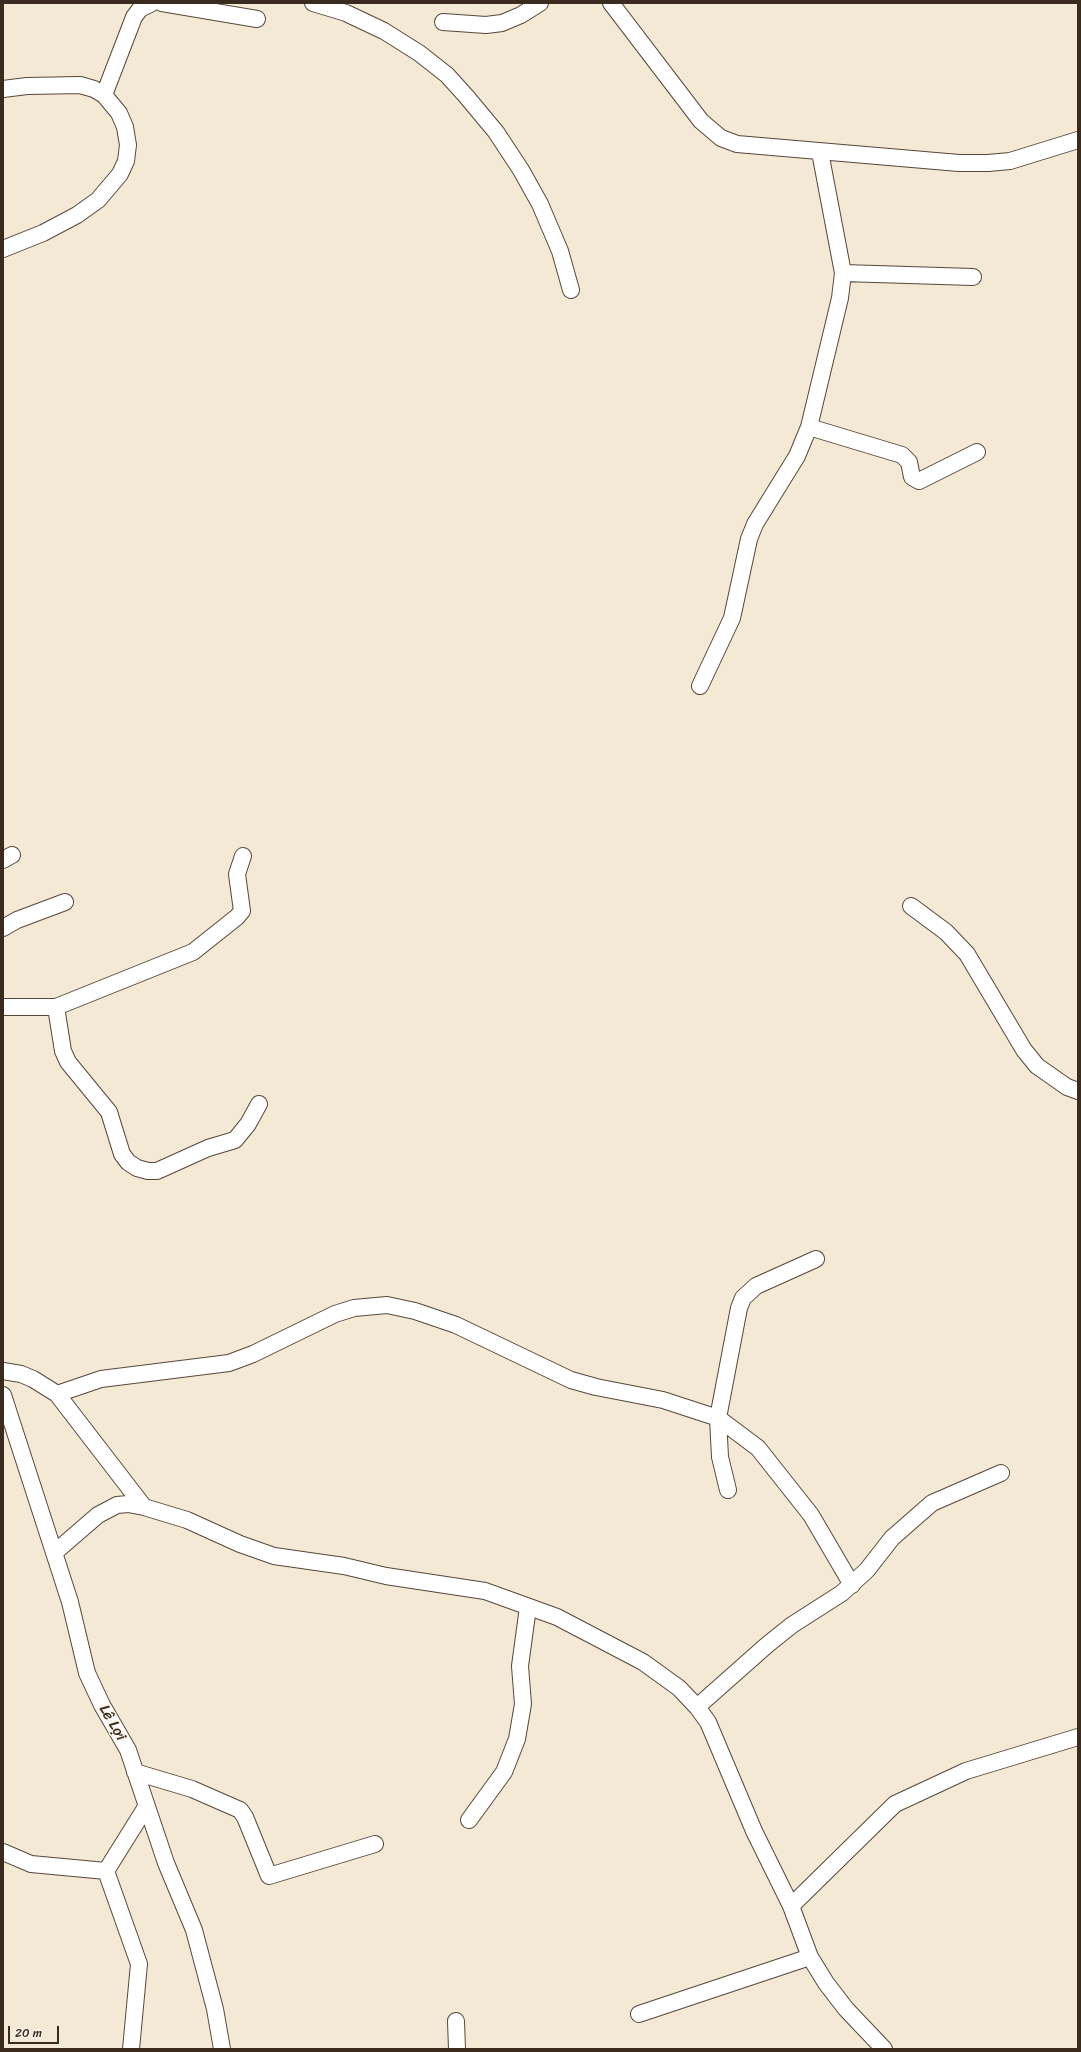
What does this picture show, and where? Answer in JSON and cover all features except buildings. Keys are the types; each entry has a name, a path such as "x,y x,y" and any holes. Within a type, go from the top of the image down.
{"street":[{"path":"104,95 134,17 140,9 152,3"},
{"path":"162,3 257,19"},
{"path":"313,3 346,13 384,31 419,53 447,75 466,96 496,132 521,170 540,204 560,251 572,290"},
{"path":"444,22 486,25 502,23 521,16 540,3"},
{"path":"611,3 701,121 721,138 737,144 959,163 988,163 1010,161 1078,140"},
{"path":"3,89 27,86 80,86 94,89 104,95 119,113 125,127 128,146 126,161 120,174 98,200 77,215 43,233 3,249"},
{"path":"700,686 732,618 749,539 755,524 797,456 809,427 840,298 843,273 820,152"},
{"path":"843,273 973,277"},
{"path":"809,427 902,455 909,462 912,477 919,481 977,452"},
{"path":"3,1007 56,1007 193,952 234,920 242,911 236,879 243,856"},
{"path":"3,928 17,920 65,902"},
{"path":"911,906 946,932 967,954 1024,1050 1037,1066 1067,1087 1078,1091"},
{"path":"56,1007 64,1051 68,1062 110,1112 122,1154 128,1162 138,1168 148,1171 157,1171 208,1148 236,1140 248,1124 259,1104"},
{"path":"728,1490 720,1457 718,1418 739,1308 743,1298 756,1286 816,1259"},
{"path":"57,1394 101,1379 229,1363 253,1354 335,1314 360,1307 387,1305 415,1311 456,1325 571,1380 596,1387 663,1400 718,1418 758,1448 811,1515 852,1585"},
{"path":"3,1371 21,1374 33,1379 57,1394 144,1507"},
{"name":"Lê Lợi","path":"3,1395 70,1602 86,1673 102,1705 128,1750 166,1863 194,1930 215,2009 222,2049"},
{"path":"697,1707 767,1645 852,1585 879,1556 892,1538 932,1503 1001,1473"},
{"path":"54,1553 98,1515 117,1505 128,1504 144,1507 187,1520 240,1544 274,1556 337,1564 386,1576 485,1591 557,1617 643,1662 679,1688 697,1707 713,1733 754,1831 791,1906 810,1957 826,1983 846,2009 884,2049"},
{"path":"469,1820 504,1772 518,1739 523,1704 520,1666 528,1607"},
{"path":"791,1906 895,1804 966,1771 1078,1737"},
{"path":"135,1772 192,1789 240,1810 245,1817 269,1876 375,1844"},
{"path":"106,1871 146,1806"},
{"path":"3,1852 31,1864 106,1871"},
{"path":"106,1871 139,1964 131,2049"},
{"path":"639,2014 810,1957"},
{"path":"456,2021 457,2049"}]}
